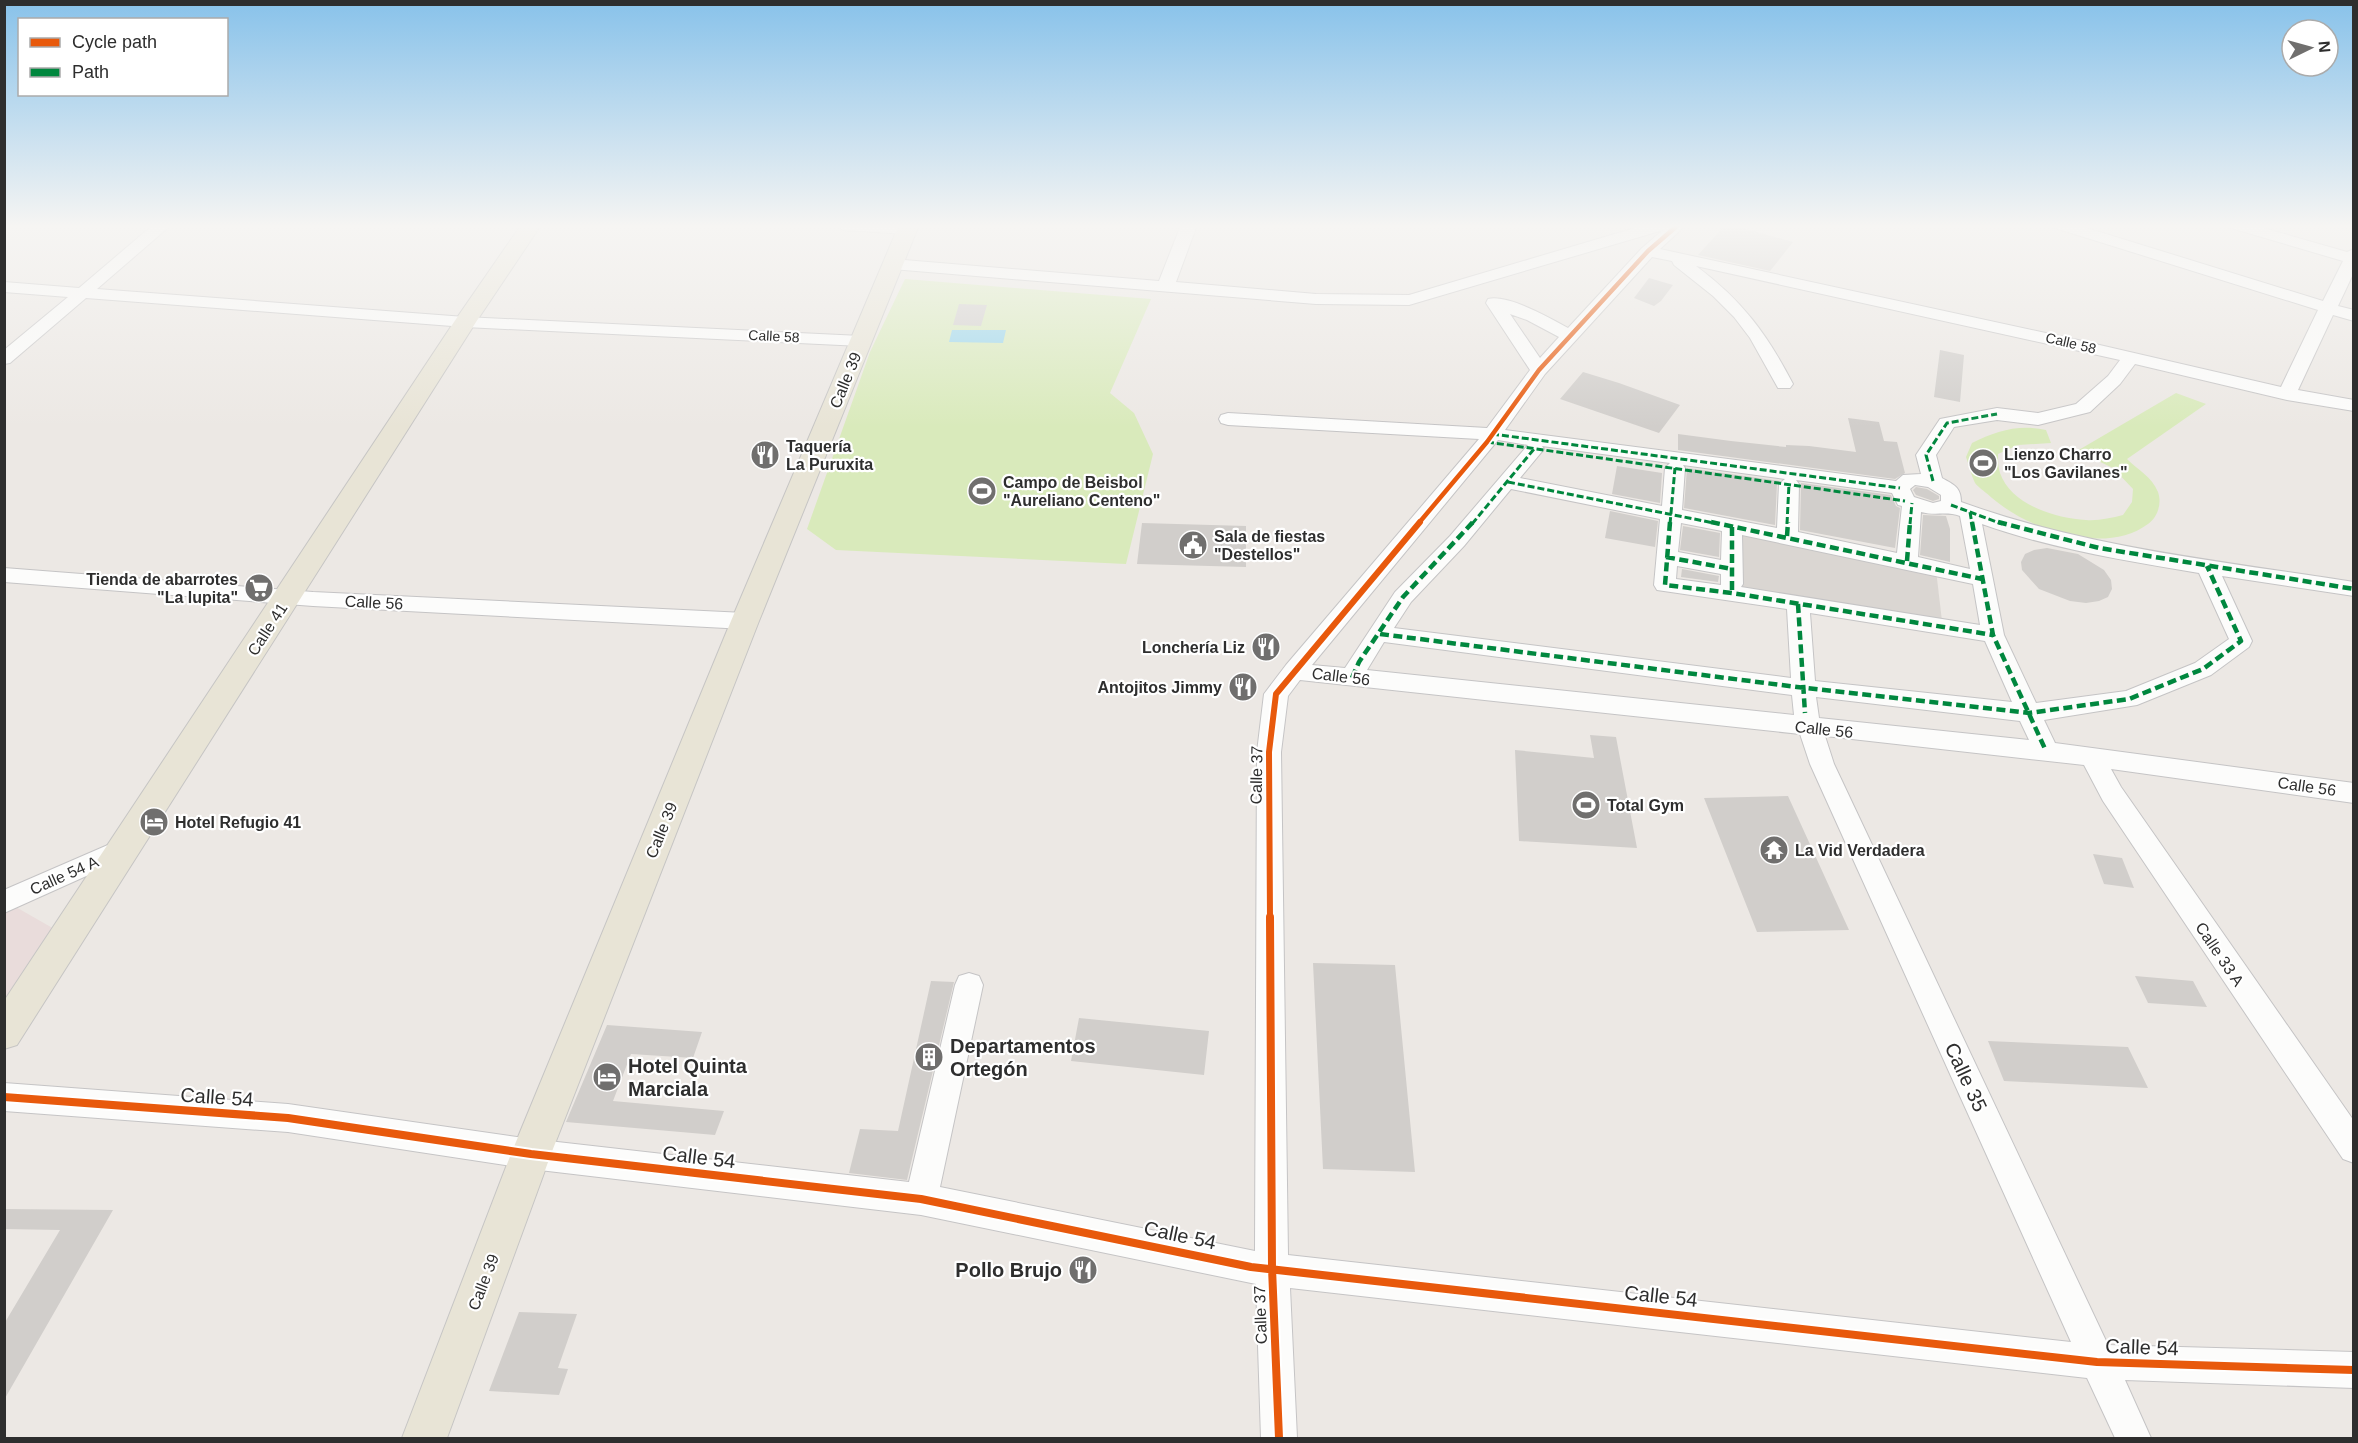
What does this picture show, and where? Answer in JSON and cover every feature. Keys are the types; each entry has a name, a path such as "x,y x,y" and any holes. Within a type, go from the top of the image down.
{"main road":[{"name":"Calle 41","path":"4,1033 485,292"},
{"name":"Calle 39","path":"424,1438 531,1154 745,621 881,292"}],"street":[{"path":"4,359 85,292"},
{"name":"Calle 58","path":"89,292 465,322 861,341"},
{"path":"1226,292 1316,299 1409,300 1437,292"},
{"path":"1484,292 1539,370"},
{"name":"Calle 37","path":"1279,1438 1272,1268 1269,752 1276,694 1490,438 1539,370 1610,292"},
{"path":"1719,292 1741,314 1771,358 1784,384"},
{"name":"Calle 58","path":"1831,292 2131,357 2287,394 2354,406"},
{"path":"2277,292 2354,316"},
{"path":"2287,394 2336,292"},
{"path":"1494,303 1533,316 1570,336"},
{"path":"1933,481 1926,456 1947,423 1997,414 2038,419 2084,408 2114,380 2131,357"},
{"path":"1228,419 1490,438 1906,497 1933,509 1961,509 2012,527 2147,558 2354,589"},
{"path":"1490,438 1534,449 1789,484 1906,497"},
{"path":"1352,678 1359,662 1403,597 1457,541 1508,483 1534,449"},
{"path":"1675,468 1665,585 1732,593 1993,635"},
{"path":"1907,561 1906,497 1910,479 1933,481 1951,492 1961,509 1982,579 1993,635 2046,751"},
{"path":"1508,483 1670,516 1786,536 1982,579"},
{"path":"1786,536 1789,484"},
{"path":"1732,527 1732,593"},
{"path":"1666,557 1732,569"},
{"path":"1380,634 1805,709 2029,713 2129,699 2203,669 2241,640 2207,566"},
{"name":"Calle 56","path":"4,575 288,596 745,621"},
{"name":"Calle 35","path":"1798,604 1805,709 1827,775 2133,1438"},
{"name":"Calle 56","path":"1294,671 1352,678 1805,709 2046,751 2354,793"},
{"name":"Calle 33 A","path":"2092,757 2112,794 2354,1148"},
{"name":"Calle 54 A","path":"4,902 124,848"},
{"path":"921,1199 969,986"},
{"name":"Calle 54","path":"4,1097 288,1118 531,1154 921,1199 1251,1267 2097,1362 2354,1370"}],"shaded area":[{"path":"1743,536 1936,570 1942,621 1743,587"},
{"path":"7,902 56,930 5,1002 4,904"}],"green space":[{"name":"Campo de Beisbol \"Aureliano Centeno\"","path":"899,292 1069,292 1151,299 1110,393 1134,413 1153,454 1126,564 836,550 807,529 870,352"},
{"name":"Lienzo Charro \"Los Gavilanes\"","path":"2176,393 2206,404 2127,459 2152,482 2160,501 2157,514 2151,521 2130,533 2111,538 2090,538 2046,529 2008,510 1975,483 1966,457 1972,443 1990,435 2017,428 2046,430 2051,443 2018,445 1998,454 2000,473 2014,494 2035,508 2074,519 2105,519 2123,515 2132,502 2133,489 2113,468 2077,451"}],"water":[{"path":"952,330 1006,330 1003,343 949,342"}],"building":[{"path":"1638,292 1667,292 1654,306 1634,298"},
{"path":"959,304 987,305 981,326 953,325"},
{"path":"1940,350 1964,355 1960,402 1934,397"},
{"path":"1583,372 1680,405 1659,433 1560,399"},
{"path":"1848,418 1879,422 1884,441 1897,442 1905,473 1895,479 1678,450 1678,434 1786,447 1786,445 1809,446 1856,452"},
{"path":"1617,466 1662,473 1660,503 1612,494"},
{"path":"1687,468 1780,481 1777,484 1775,525 1684,508"},
{"path":"1801,483 1891,495 1896,506 1900,508 1895,548 1800,530"},
{"path":"1916,487 1927,489 1939,496 1939,499 1933,501 1916,495 1913,490"},
{"path":"1610,511 1658,521 1655,547 1605,538"},
{"path":"1923,515 1946,516 1950,529 1950,562 1920,555"},
{"name":"Sala de fiestas \"Destellos\"","path":"1142,523 1246,526 1246,567 1137,564"},
{"path":"1683,526 1720,533 1719,557 1680,550"},
{"path":"2047,548 2078,554 2104,570 2111,580 2112,589 2108,597 2086,603 2070,601 2039,589 2022,570 2021,562 2025,554"},
{"path":"1682,569 1719,576 1718,582 1681,577"},
{"path":"1590,735 1616,737 1637,848 1519,841 1515,750 1594,758"},
{"path":"1788,796 1849,930 1757,932 1704,798"},
{"path":"2093,854 2122,858 2134,888 2104,884"},
{"path":"1313,963 1395,965 1415,1172 1323,1169"},
{"path":"2135,976 2193,981 2207,1007 2148,1003"},
{"name":"Departamentos Ortegón","path":"931,981 954,982 907,1180 849,1173 860,1129 898,1131"},
{"path":"1079,1018 1209,1031 1204,1075 1071,1061"},
{"path":"607,1025 702,1032 693,1058 631,1054 613,1101 724,1111 715,1135 566,1122"},
{"path":"1988,1041 2128,1047 2148,1088 2004,1081"},
{"path":"4,1209 113,1210 4,1400 4,1324 60,1230 4,1229"},
{"path":"519,1312 577,1314 558,1368 568,1369 559,1395 489,1391"}],"marked path":[{"path":"1933,481 1926,455 1947,423 1997,414"},
{"path":"1492,434 1900,488"},
{"path":"1487,442 1905,501"},
{"path":"1352,678 1359,662 1403,597 1457,541 1534,449"},
{"path":"1675,468 1665,585 1732,593 1993,635"},
{"path":"1508,482 1805,540 1982,579"},
{"path":"1787,536 1789,484"},
{"path":"1907,561 1912,503"},
{"path":"1951,505 1999,523 2099,548 2354,589"},
{"path":"1970,512 1993,635 2046,751"},
{"path":"1732,527 1732,593"},
{"path":"1666,557 1732,569"},
{"path":"1380,634 1797,687 2029,713 2129,699 2203,669 2241,641 2207,566"},
{"path":"1798,604 1805,713"}],"cycle path":[{"path":"1279,1438 1272,1268 1269,752 1276,694 1487,442 1539,370 1610,292"},
{"path":"4,1097 288,1118 531,1154 921,1199 1251,1267 2097,1362 2354,1370"}],"place":[{"name":"Taquería La Puruxita","path":"765,455"},
{"name":"Lienzo Charro \"Los Gavilanes\"","path":"1983,463"},
{"name":"Campo de Beisbol \"Aureliano Centeno\"","path":"982,491"},
{"name":"Sala de fiestas \"Destellos\"","path":"1193,545"},
{"name":"Tienda de abarrotes \"La lupita\"","path":"259,588"},
{"name":"Lonchería Liz","path":"1266,647"},
{"name":"Antojitos Jimmy","path":"1243,687"},
{"name":"Total Gym","path":"1586,805"},
{"name":"Hotel Refugio 41","path":"154,822"},
{"name":"La Vid Verdadera","path":"1774,850"},
{"name":"Departamentos Ortegón","path":"929,1057"},
{"name":"Hotel Quinta Marciala","path":"607,1077"},
{"name":"Pollo Brujo","path":"1083,1270"}]}
